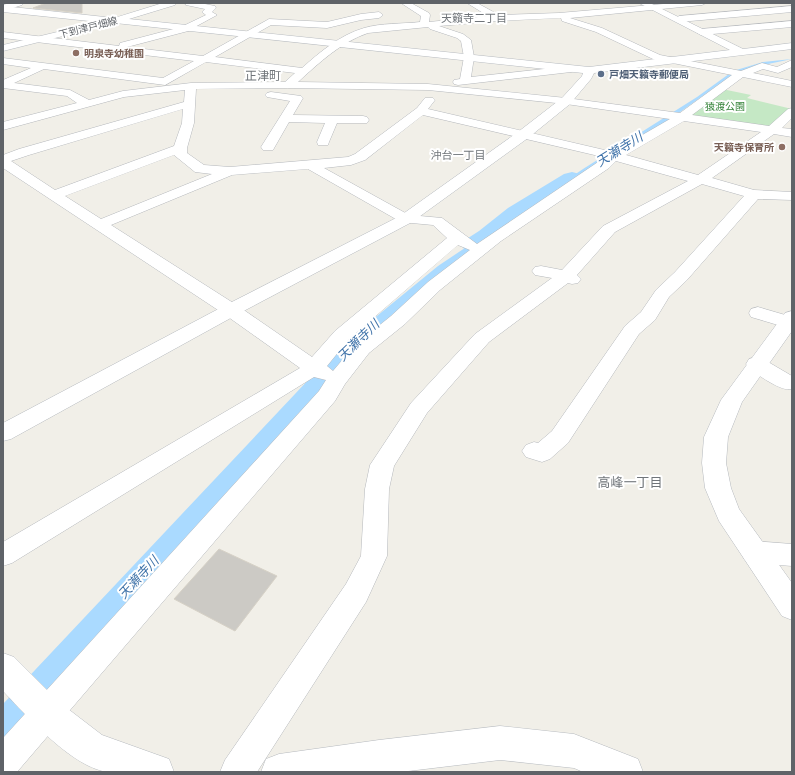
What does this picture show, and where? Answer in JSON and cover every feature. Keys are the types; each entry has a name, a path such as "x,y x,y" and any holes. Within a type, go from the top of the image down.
{"street":[{"path":"3,8 18,3"},
{"name":"下到津戸畑線","path":"3,48 117,20 172,3"},
{"path":"81,56 187,28 213,15 206,12 212,8 189,3"},
{"path":"471,3 497,18"},
{"path":"288,85 340,44 360,32 425,24 497,18 559,16 647,5 702,3"},
{"path":"786,3 792,5"},
{"path":"647,5 742,52"},
{"path":"543,6 559,16 599,30 657,57 792,84"},
{"path":"3,8 589,70 792,46"},
{"path":"404,8 418,11 426,15 424,22 425,24"},
{"path":"675,19 792,9"},
{"path":"165,82 269,22 327,25 361,17 390,14"},
{"path":"425,24 460,36 466,40 469,57 465,81"},
{"path":"701,32 792,24"},
{"path":"3,35 304,71"},
{"path":"3,84 42,66 65,60"},
{"path":"3,61 165,82 201,89 297,98 268,147"},
{"path":"3,555 332,378 362,349 398,320 434,286 483,253 604,165 610,156 674,117 736,73 762,66 778,70 792,63"},
{"path":"428,87 465,81 571,69"},
{"path":"3,433 231,310 406,219 523,135 566,101 587,77 589,70"},
{"path":"3,84 70,94 86,103"},
{"path":"3,126 123,94 191,86 288,85 428,87 566,101 792,133"},
{"path":"191,86 188,123 180,148 181,155 200,169 230,171 312,166 351,160 360,156 421,111 429,102 428,87"},
{"path":"3,161 24,152 189,104"},
{"path":"360,106 371,124"},
{"path":"421,111 562,144 754,194 792,196"},
{"path":"10,112 38,116"},
{"path":"237,772 356,593 374,556 377,489 382,465 420,408 482,338 572,279 609,229 700,180 772,130 792,112"},
{"path":"286,118 333,119 371,124 392,132"},
{"path":"323,142 333,119"},
{"path":"54,195 180,148"},
{"path":"3,161 101,224 332,378"},
{"path":"312,166 406,219 437,221 457,238 483,253"},
{"path":"101,224 230,171"},
{"path":"534,451 542,453 560,437 645,313 662,294 688,280 754,194"},
{"path":"3,763 327,396 342,335 457,238"},
{"path":"540,271 572,279"},
{"path":"758,313 790,320 756,364 732,400 716,437 714,463 718,488 728,514 792,607"},
{"path":"756,364 788,383"},
{"path":"754,552 792,555"},
{"path":"6,678 47,714 92,749 156,772"},
{"path":"279,772 379,757 500,743 574,751 625,772"}],"green space":[{"name":"猿渡公園","path":"722,89 751,95 747,98 792,109 770,129 684,117"}],"water":[{"path":"792,59 758,66 731,76 401,310 3,746 3,704 327,360 372,320 438,266 583,169 697,97 733,71 763,62"}],"building":[{"path":"46,3 82,3 82,13 33,8"},
{"path":"219,549 277,576 235,631 174,599"}],"waterway":[{"name":"天瀬寺川","path":"474,245 488,236 516,213 572,179"}],"place":[{"name":"明泉寺幼稚園","path":"76,53"},
{"name":"戸畑天籟寺郵便局","path":"601,74"},
{"name":"天籟寺保育所","path":"782,147"}],"district":[{"name":"天籟寺二丁目","path":"474,18"},
{"name":"正津町","path":"263,76"},
{"name":"沖台一丁目","path":"458,155"},
{"name":"高峰一丁目","path":"630,482"}]}
